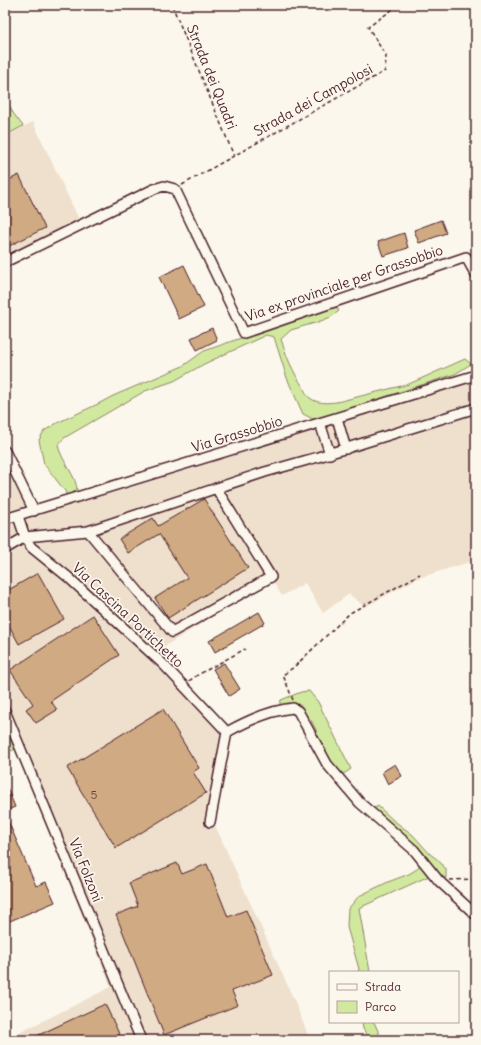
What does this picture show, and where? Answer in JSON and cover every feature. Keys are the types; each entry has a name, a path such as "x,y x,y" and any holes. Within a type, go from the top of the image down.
{"street":[{"path":"5,262 154,189 164,186 175,189"},
{"name":"Via ex provinciale per Grassobbio","path":"175,189 244,333 466,257 476,275"},
{"name":"Via Grassobbio","path":"5,519 476,374"},
{"path":"5,549 25,536 88,531 265,472 330,454 476,408"},
{"path":"337,418 346,449"},
{"path":"320,423 330,454"},
{"path":"5,451 34,511"},
{"path":"88,531 172,632 271,577 216,488"},
{"name":"Via Cascina Portichetto","path":"18,516 25,536 31,547 74,582 163,664 227,732"},
{"path":"210,822 227,732 246,721 285,708 293,708 298,711 327,764 360,804 414,850 439,881 476,915"},
{"name":"Via Folzoni","path":"5,711 141,1040"}],"path":[{"name":"Strada dei Quadri","path":"172,5 234,156"},
{"name":"Strada dei Campolosi","path":"175,189 385,71 386,56 368,26 399,5"},
{"path":"293,708 294,702 283,675 294,667 350,613 420,574"},
{"path":"183,686 196,676 245,649"},
{"path":"439,881 476,879"}],"shaded area":[{"path":"33,122 83,228 5,265 5,136"},
{"path":"476,379 476,560 418,578 365,607 349,594 323,613 305,583 282,596 272,580 157,651 232,731 214,823 295,1002 310,1040 17,1040 15,1035 111,987 15,749 5,729 5,523"},
{"path":"5,443 36,504 5,512"}],"green space":[{"path":"5,102 8,103 13,113 23,126 6,135 5,134"},
{"path":"335,305 339,311 331,317 291,330 281,339 293,370 309,397 313,400 323,403 337,402 409,384 465,359 471,364 455,374 313,419 303,414 287,378 274,337 266,335 204,364 174,381 145,391 64,438 58,445 62,457 75,481 77,492 67,496 65,491 44,464 39,440 44,431 57,423 113,396 183,366 204,351"},
{"path":"309,691 318,702 351,769 342,775 328,760 319,743 316,730 311,720 297,706 279,707 281,700 301,692"},
{"path":"5,729 15,749 5,754"},
{"path":"378,806 393,820 413,835 446,869 446,878 429,876 359,908 370,971 358,971 347,927 348,909 359,896 417,869 425,856 373,809"},
{"path":"362,1023 374,1023 382,1040 370,1040 363,1029"}],"building":[{"path":"19,175 45,228 5,248 5,182"},
{"path":"441,220 446,233 419,243 414,230"},
{"path":"404,233 408,248 383,256 378,242"},
{"path":"184,265 204,307 179,319 159,277"},
{"path":"212,328 217,340 197,350 191,338"},
{"path":"204,499 248,568 168,618 155,598 187,578 159,534 128,553 119,539 153,518 158,526"},
{"path":"38,573 64,619 19,644 5,618 5,592"},
{"path":"259,612 265,623 215,652 209,641"},
{"path":"93,615 119,655 51,701 57,710 36,723 26,709 33,704 10,670"},
{"path":"224,663 240,689 229,696 213,669"},
{"path":"163,709 199,768 193,772 206,793 116,848 67,768"},
{"path":"395,764 402,776 388,784 382,772"},
{"path":"5,783 15,807 5,811"},
{"path":"5,814 36,886 46,882 55,902 5,923"},
{"path":"177,863 182,874 207,864 228,917 246,910 273,975 232,991 238,1005 164,1035 116,915 138,906 129,883"},
{"path":"105,1004 122,1040 28,1040 62,1024"}]}
